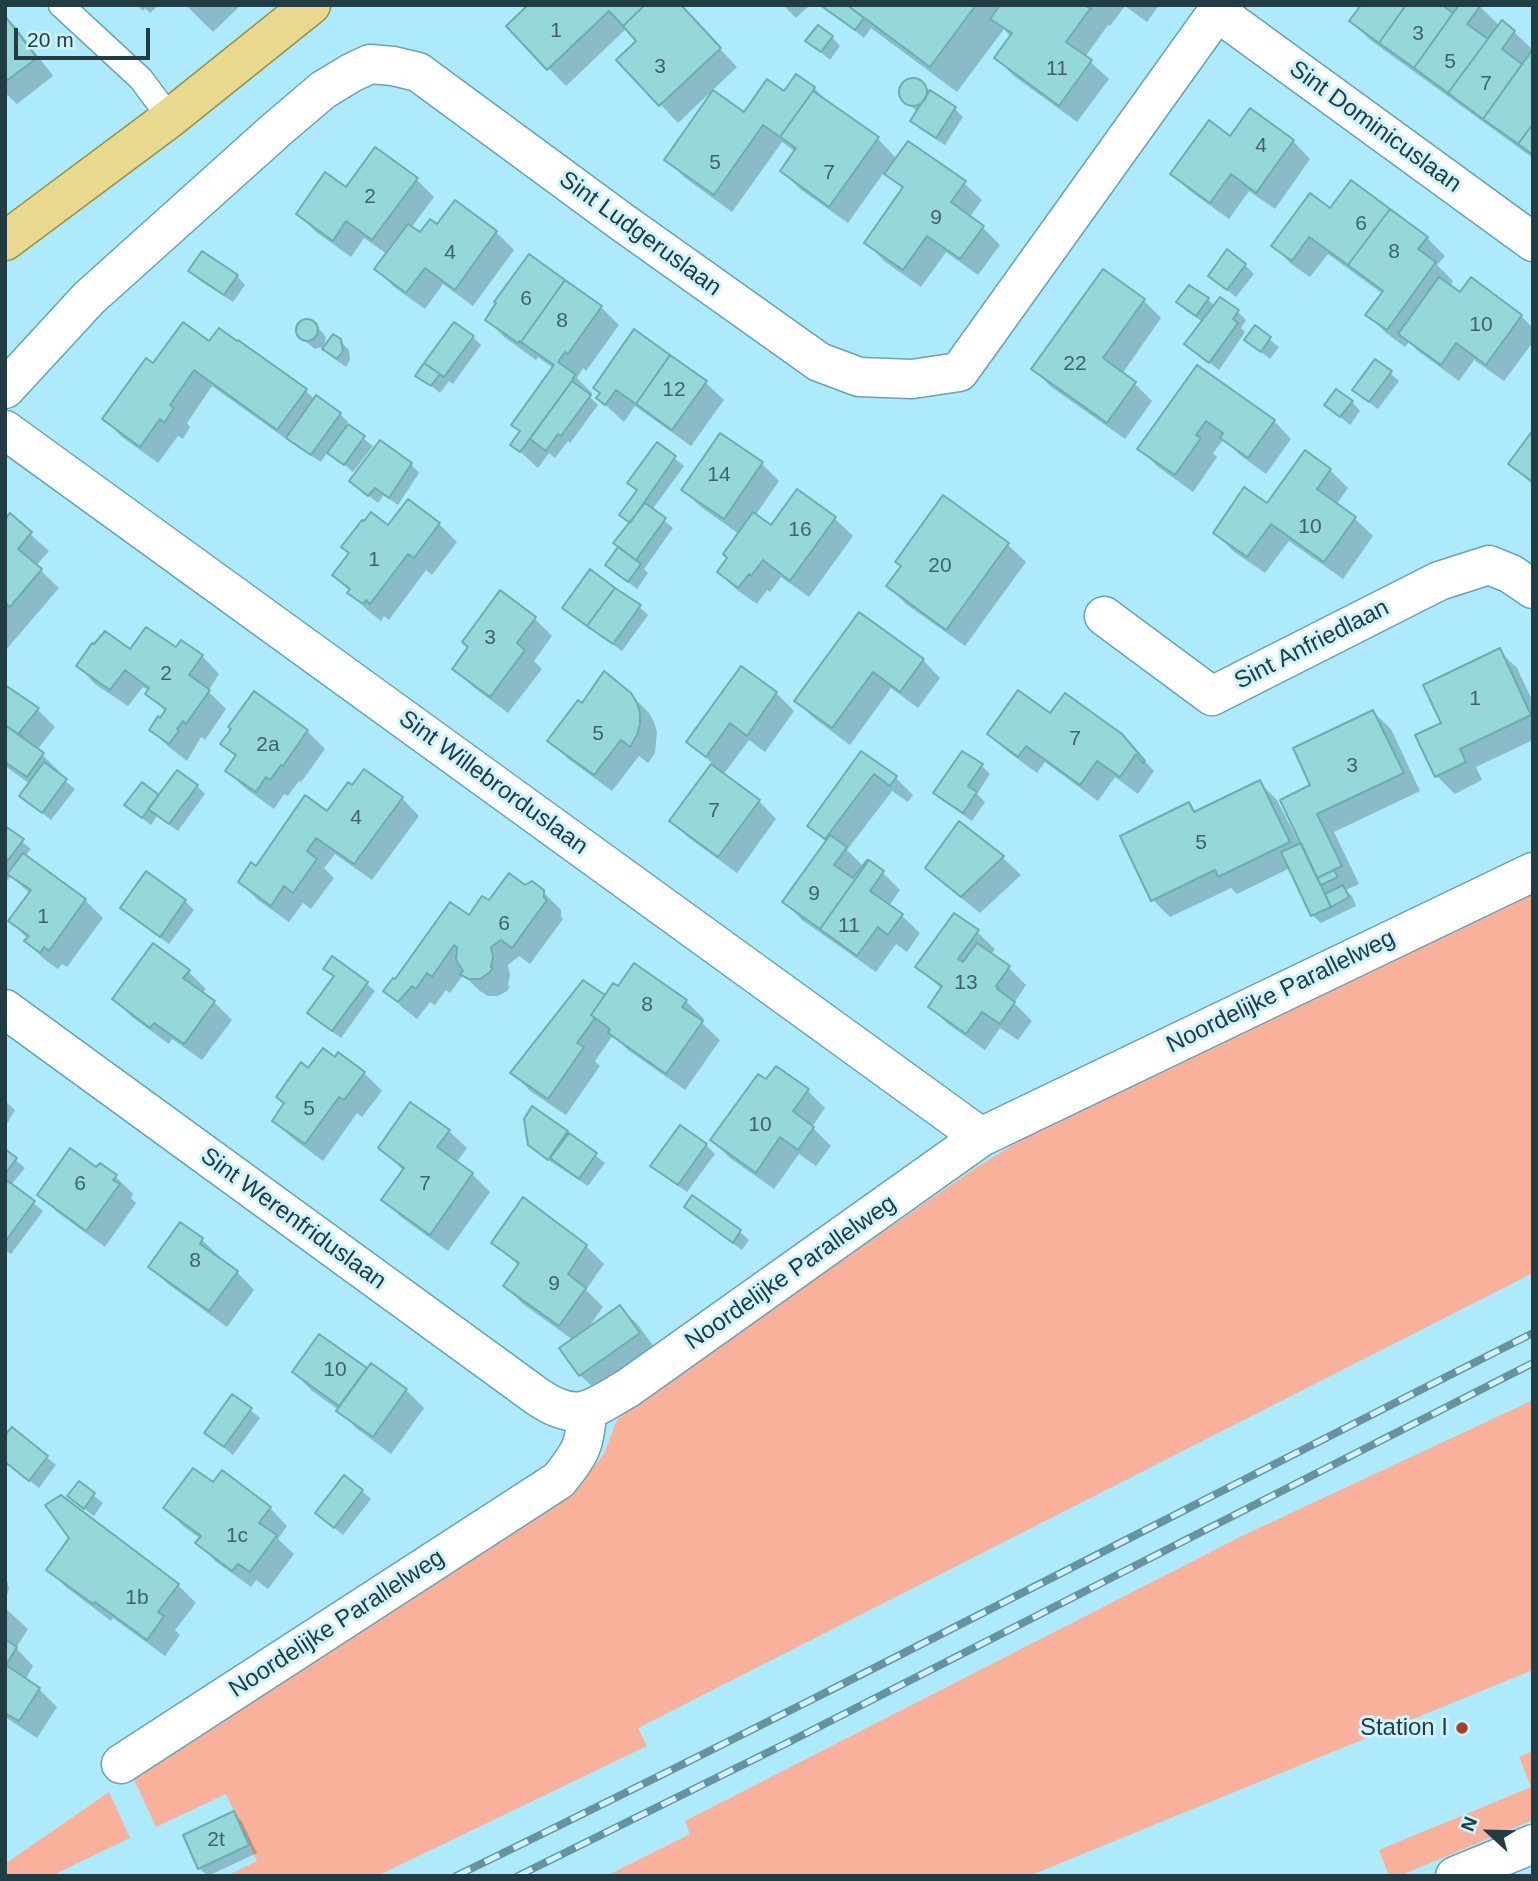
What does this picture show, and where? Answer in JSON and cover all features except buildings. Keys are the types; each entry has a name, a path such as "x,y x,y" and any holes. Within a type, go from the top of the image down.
{"main road":[{"path":"5,241 170,118 311,5"}],"street":[{"name":"Sint Dominicuslaan","path":"1220,8 1533,243"},
{"name":"Sint Ludgeruslaan","path":"5,389 89,298 276,130 323,90 370,64 418,72 819,362 859,377 912,379 959,372 1220,8"},
{"name":"Sint Willebrorduslaan","path":"5,430 981,1136"},
{"name":"Sint Anfriedlaan","path":"1104,616 1212,696 1439,581 1489,565 1511,574 1533,589"},
{"name":"Noordelijke Parallelweg","path":"121,1764 559,1480 576,1458 586,1437 587,1412 628,1388 981,1136 1533,872"},
{"name":"Sint Werenfriduslaan","path":"5,1009 538,1397 553,1407 571,1412 587,1412"},
{"path":"1455,1876 1533,1843"}],"lane":[{"path":"61,5 141,79 170,118"}],"shaded area":[{"path":"1533,892 1533,1273 638,1728 647,1746 377,1876 226,1876 257,1861 226,1794 156,1827 132,1775 584,1479 604,1454 616,1422 629,1408 977,1167 1023,1139"},
{"path":"1533,1400 1533,1670 1029,1876 606,1876 690,1834 685,1821 1242,1536"},
{"path":"1533,1751 1533,1820 1399,1876 1389,1876 1379,1850 1531,1787 1519,1757"},
{"path":"109,1792 130,1838 51,1876 5,1876 5,1864"}],"railway":[{"path":"456,1876 861,1675 1533,1333"},
{"path":"518,1876 793,1740 1533,1363"}],"place":[{"name":"Station I","path":"1462,1728"}]}
